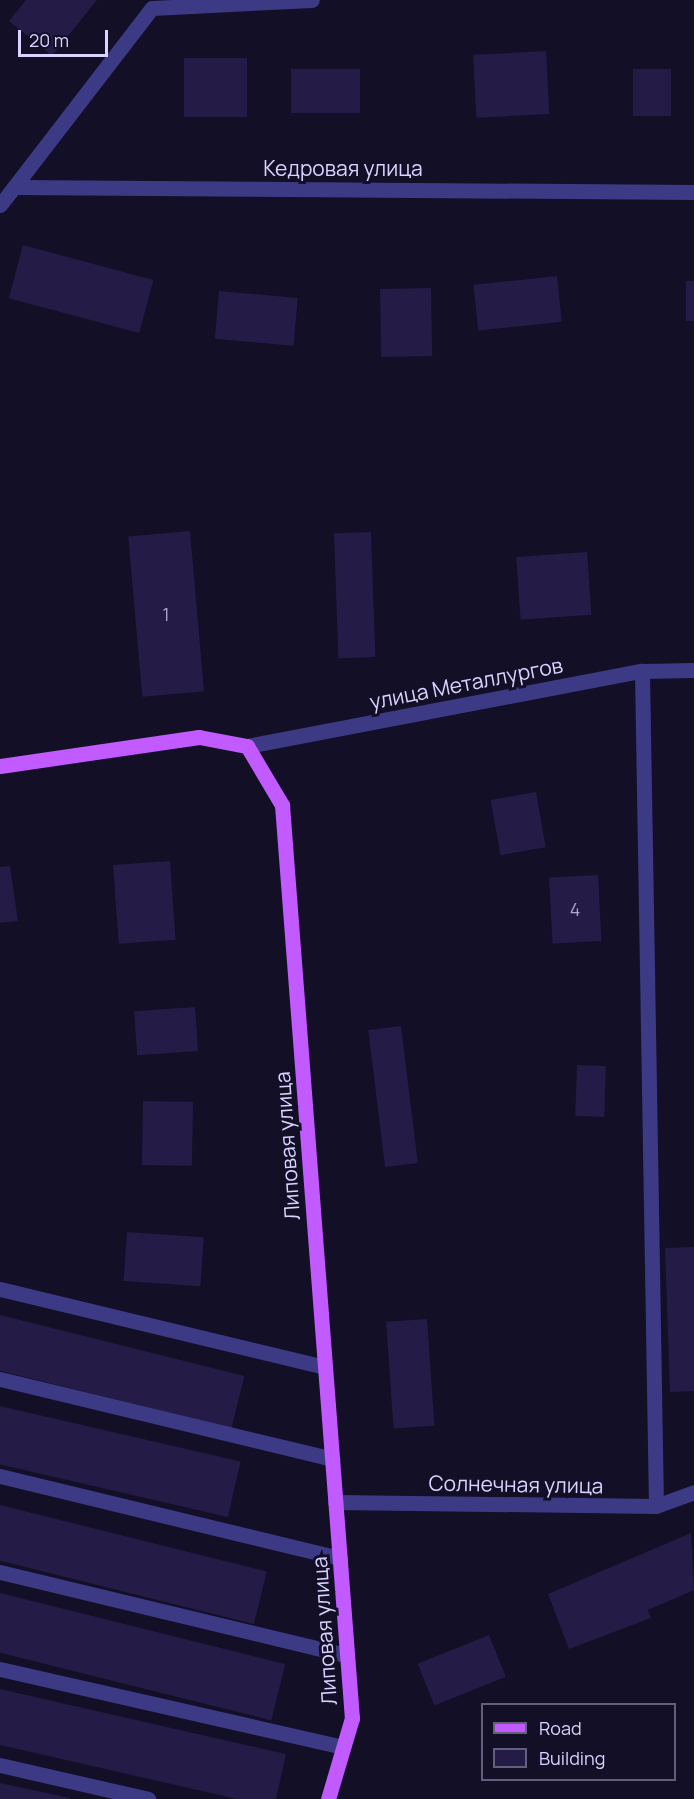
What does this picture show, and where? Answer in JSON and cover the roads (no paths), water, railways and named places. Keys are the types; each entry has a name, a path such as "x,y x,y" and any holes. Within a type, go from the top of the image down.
{"main road":[{"path":"0,766 199,737 247,746"},
{"name":"Липовая улица","path":"247,746 282,805 352,1718 328,1799"}],"street":[{"path":"0,206 152,8 312,0"},
{"name":"Кедровая улица","path":"14,188 694,192"},
{"name":"улица Металлургов","path":"247,746 642,671 694,670"},
{"path":"642,671 656,1506"},
{"path":"0,1289 325,1367"},
{"path":"0,1379 332,1459"},
{"path":"0,1476 339,1558"},
{"name":"Солнечная улица","path":"335,1503 656,1506 694,1492"},
{"path":"0,1572 347,1655"},
{"path":"0,1669 343,1747"},
{"path":"0,1765 148,1799"}]}
